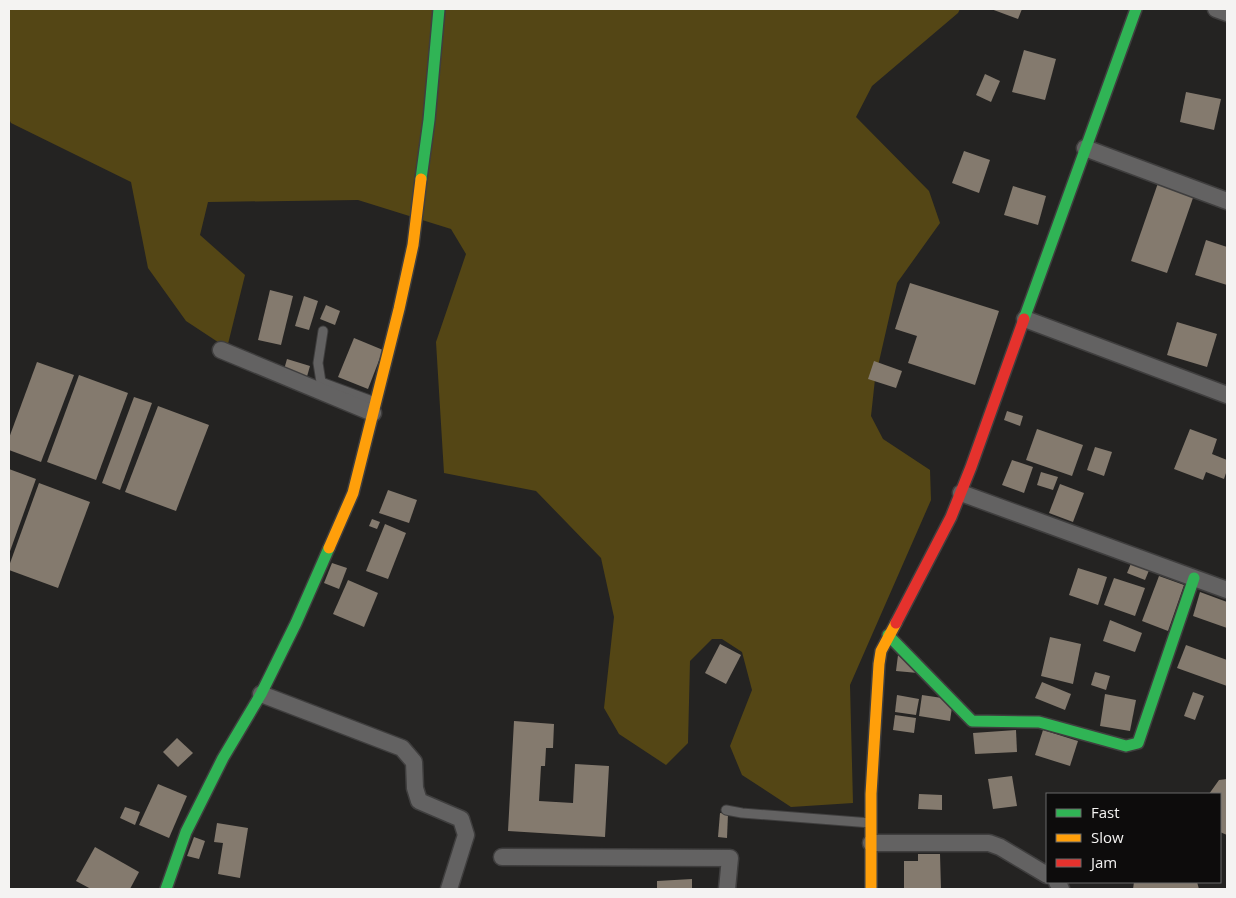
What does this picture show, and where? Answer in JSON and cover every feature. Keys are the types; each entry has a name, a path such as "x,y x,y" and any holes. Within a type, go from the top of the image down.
{"street":[{"path":"166,889 186,832 223,758 261,694 296,623 353,493 413,245 429,120 439,9"},
{"path":"871,889 871,794 881,651 951,517 961,493 1136,9"},
{"path":"1216,9 1227,13"},
{"path":"1085,148 1227,201"},
{"path":"1025,319 1227,395"},
{"path":"222,350 374,407"},
{"path":"961,493 1227,590"},
{"path":"888,635 972,721 1039,722 1126,746 1138,743 1194,578"},
{"path":"261,694 402,748 409,755 414,762 415,788 419,801 461,818 465,828 466,835 449,889"},
{"path":"871,843 988,843 1000,847 1046,873"},
{"path":"502,857 730,858 727,889"}],"lane":[{"path":"323,332 318,364 321,382 374,407"},
{"path":"726,810 871,823"}],"shaded area":[{"path":"9,9 960,9 958,13 872,86 856,117 929,191 940,223 897,283 875,379 871,416 883,439 930,470 931,500 850,685 853,803 791,807 742,775 730,746 752,690 742,652 722,639 712,639 690,661 688,743 666,765 619,734 604,708 614,617 601,558 536,491 444,473 436,342 466,254 451,229 358,200 208,202 200,235 245,275 227,348 186,321 148,268 131,182 11,123 9,119"}],"building":[{"path":"991,9 1022,9 1018,19"},
{"path":"1024,50 1056,59 1045,100 1012,92"},
{"path":"985,74 1000,81 991,102 976,95"},
{"path":"1186,92 1221,99 1214,130 1180,122"},
{"path":"964,151 990,160 979,193 952,183"},
{"path":"1158,183 1194,195 1167,273 1131,261"},
{"path":"1013,186 1046,196 1038,225 1004,215"},
{"path":"1206,240 1227,247 1227,285 1195,275"},
{"path":"910,283 999,311 975,385 908,363 917,336 895,329"},
{"path":"270,290 293,296 281,345 258,340"},
{"path":"304,296 318,301 309,330 295,326"},
{"path":"326,305 340,311 335,325 320,319"},
{"path":"1177,322 1217,334 1207,367 1167,355"},
{"path":"354,338 383,350 368,389 338,377"},
{"path":"287,359 310,366 306,380 283,373"},
{"path":"874,361 902,371 896,388 868,379"},
{"path":"37,362 74,375 41,462 9,450 9,438"},
{"path":"79,375 128,393 96,480 47,462"},
{"path":"134,397 152,403 120,490 102,483"},
{"path":"158,406 209,425 176,511 125,492"},
{"path":"1007,411 1023,416 1020,426 1004,420"},
{"path":"1037,429 1083,445 1072,476 1026,460"},
{"path":"1190,429 1217,439 1212,454 1227,460 1227,470 1224,479 1206,472 1203,480 1174,469"},
{"path":"1095,447 1112,452 1104,476 1087,470"},
{"path":"1012,460 1033,467 1024,493 1002,485"},
{"path":"9,469 36,479 9,554"},
{"path":"1041,472 1058,477 1053,490 1037,485"},
{"path":"39,483 90,502 58,588 9,570"},
{"path":"1060,484 1084,493 1073,522 1049,513"},
{"path":"388,490 417,500 409,523 379,513"},
{"path":"372,519 380,522 377,529 369,526"},
{"path":"385,524 406,533 388,579 366,571"},
{"path":"1132,561 1150,568 1145,580 1127,573"},
{"path":"332,563 347,568 339,589 324,583"},
{"path":"1078,568 1107,577 1098,605 1069,595"},
{"path":"1159,576 1184,585 1168,631 1142,621"},
{"path":"1114,578 1145,588 1135,616 1104,605"},
{"path":"348,580 378,593 364,627 333,614"},
{"path":"1200,592 1227,602 1227,628 1193,616"},
{"path":"1110,620 1142,633 1135,652 1103,641"},
{"path":"1050,637 1081,644 1073,684 1041,676"},
{"path":"720,644 741,655 726,684 705,673"},
{"path":"1186,645 1227,660 1227,686 1177,668"},
{"path":"898,655 918,673 896,671"},
{"path":"1095,672 1110,676 1106,690 1091,685"},
{"path":"1042,682 1071,694 1065,710 1035,698"},
{"path":"1193,692 1204,696 1195,720 1184,716"},
{"path":"1105,694 1136,700 1130,731 1100,726"},
{"path":"897,695 919,699 916,715 895,712"},
{"path":"922,695 942,698 952,707 950,721 919,716"},
{"path":"895,715 916,718 914,733 893,730"},
{"path":"514,721 554,724 553,748 546,748 545,766 541,766 539,801 573,803 575,764 609,766 605,837 508,831"},
{"path":"1016,730 1017,752 975,754 973,733"},
{"path":"1043,730 1078,741 1070,766 1035,755"},
{"path":"177,738 193,753 178,767 163,752"},
{"path":"1012,776 1017,806 993,809 988,779"},
{"path":"1227,779 1227,835 1221,832 1221,793 1210,793 1219,780"},
{"path":"158,784 187,796 169,838 139,825"},
{"path":"919,794 942,795 942,810 918,809"},
{"path":"125,807 140,812 135,825 120,818"},
{"path":"720,813 728,814 727,838 718,837"},
{"path":"217,823 248,828 240,878 218,874 223,843 214,842"},
{"path":"194,837 205,841 199,859 187,856"},
{"path":"95,847 139,872 130,889 91,889 76,881"},
{"path":"918,854 940,854 941,889 904,889 904,861 918,861"},
{"path":"692,879 692,889 657,889 657,881"},
{"path":"1134,883 1197,883 1199,889 1133,889"}],"traffic: fast":[{"path":"421,179 429,120 439,9"},
{"path":"1024,319 1136,9"},
{"path":"166,889 186,832 223,758 261,694 296,623 329,548"},
{"path":"888,635 972,721 1039,722 1126,746 1138,743 1194,578"}],"traffic: slow":[{"path":"329,548 353,493 399,309 413,245 421,179"},
{"path":"871,889 871,794 879,664 881,651 896,623"}],"traffic: jam":[{"path":"896,623 951,517 1024,319"}]}
